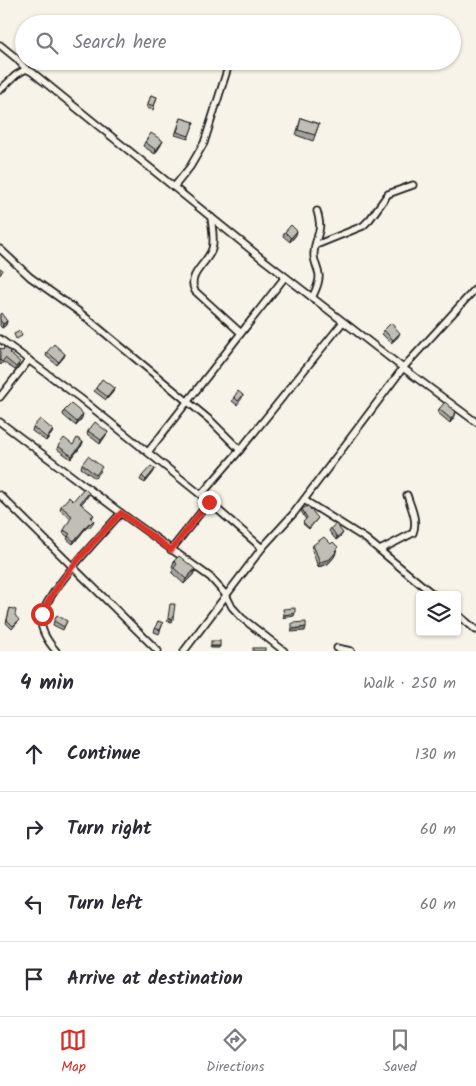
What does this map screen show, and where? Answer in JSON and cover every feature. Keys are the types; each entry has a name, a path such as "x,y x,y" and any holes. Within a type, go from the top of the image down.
{"street":[{"path":"0,46 15,57"},
{"path":"0,90 24,70"},
{"path":"27,70 51,87 285,277 476,422"},
{"path":"174,187 190,167 204,144 227,70"},
{"path":"316,246 363,226 370,220 388,194 413,185"},
{"path":"312,298 319,276 314,259 321,224 317,211"},
{"path":"211,217 213,248 195,276 193,287 195,291 241,333"},
{"path":"0,249 30,277 78,311 211,421 240,450"},
{"path":"148,452 285,277"},
{"path":"184,651 262,548 304,500 403,368 476,288"},
{"path":"201,495 240,450 343,322"},
{"path":"0,338 148,452 262,548"},
{"path":"0,398 29,360"},
{"path":"0,422 210,577 226,595 232,607 242,618 277,649 284,651"},
{"path":"0,495 158,651"},
{"path":"380,550 413,533 415,524 407,495"},
{"path":"304,500 366,539 429,591"},
{"path":"171,550 209,502"},
{"path":"56,651 43,631 41,623 46,605 72,568 121,513"},
{"path":"461,617 476,630"},
{"path":"337,648 351,651"}],"building":[{"path":"151,95 157,97 154,106 148,104"},
{"path":"181,118 194,122 189,136 177,132"},
{"path":"301,118 319,124 315,135 298,130"},
{"path":"151,133 163,141 156,150 145,142"},
{"path":"291,225 297,231 291,238 285,232"},
{"path":"1,313 7,321 3,324 0,320"},
{"path":"391,323 400,333 393,340 384,330"},
{"path":"20,331 22,336 16,339 14,334"},
{"path":"54,344 65,354 59,362 47,352"},
{"path":"4,347 20,362 16,367 5,358 2,362 0,360 0,348 3,350"},
{"path":"102,379 114,388 108,397 96,388"},
{"path":"238,391 243,395 238,401 234,397"},
{"path":"445,402 456,412 451,419 439,409"},
{"path":"71,404 83,414 77,422 64,411"},
{"path":"40,419 53,430 47,438 33,427"},
{"path":"95,422 108,432 101,440 88,431"},
{"path":"64,438 73,445 77,438 83,442 72,456 58,446"},
{"path":"88,456 102,467 96,475 82,464"},
{"path":"151,466 155,469 146,480 142,476"},
{"path":"84,488 89,493 80,503 94,515 91,517 94,520 89,523 74,541 68,536 70,534 64,530 72,516 61,506 69,497 73,501"},
{"path":"308,506 318,518 309,528 303,522 307,518 302,509"},
{"path":"336,524 343,533 337,537 331,528"},
{"path":"324,537 331,544 333,542 338,547 330,559 320,562 313,545"},
{"path":"179,556 195,569 186,579 174,568 177,564 174,561"},
{"path":"170,604 175,604 173,619 168,618"},
{"path":"10,608 16,610 15,615 19,620 13,626 7,620"},
{"path":"295,608 295,613 284,615 283,609"},
{"path":"57,615 67,621 64,627 54,621"},
{"path":"158,621 163,623 160,630 155,628"},
{"path":"306,622 306,627 292,629 292,623"},
{"path":"211,641 220,641 220,646 211,646"},
{"path":"253,648 265,648 265,651 253,651"}],"route":[{"path":"42,614 46,605 72,568 121,513 171,550 209,502"}]}
